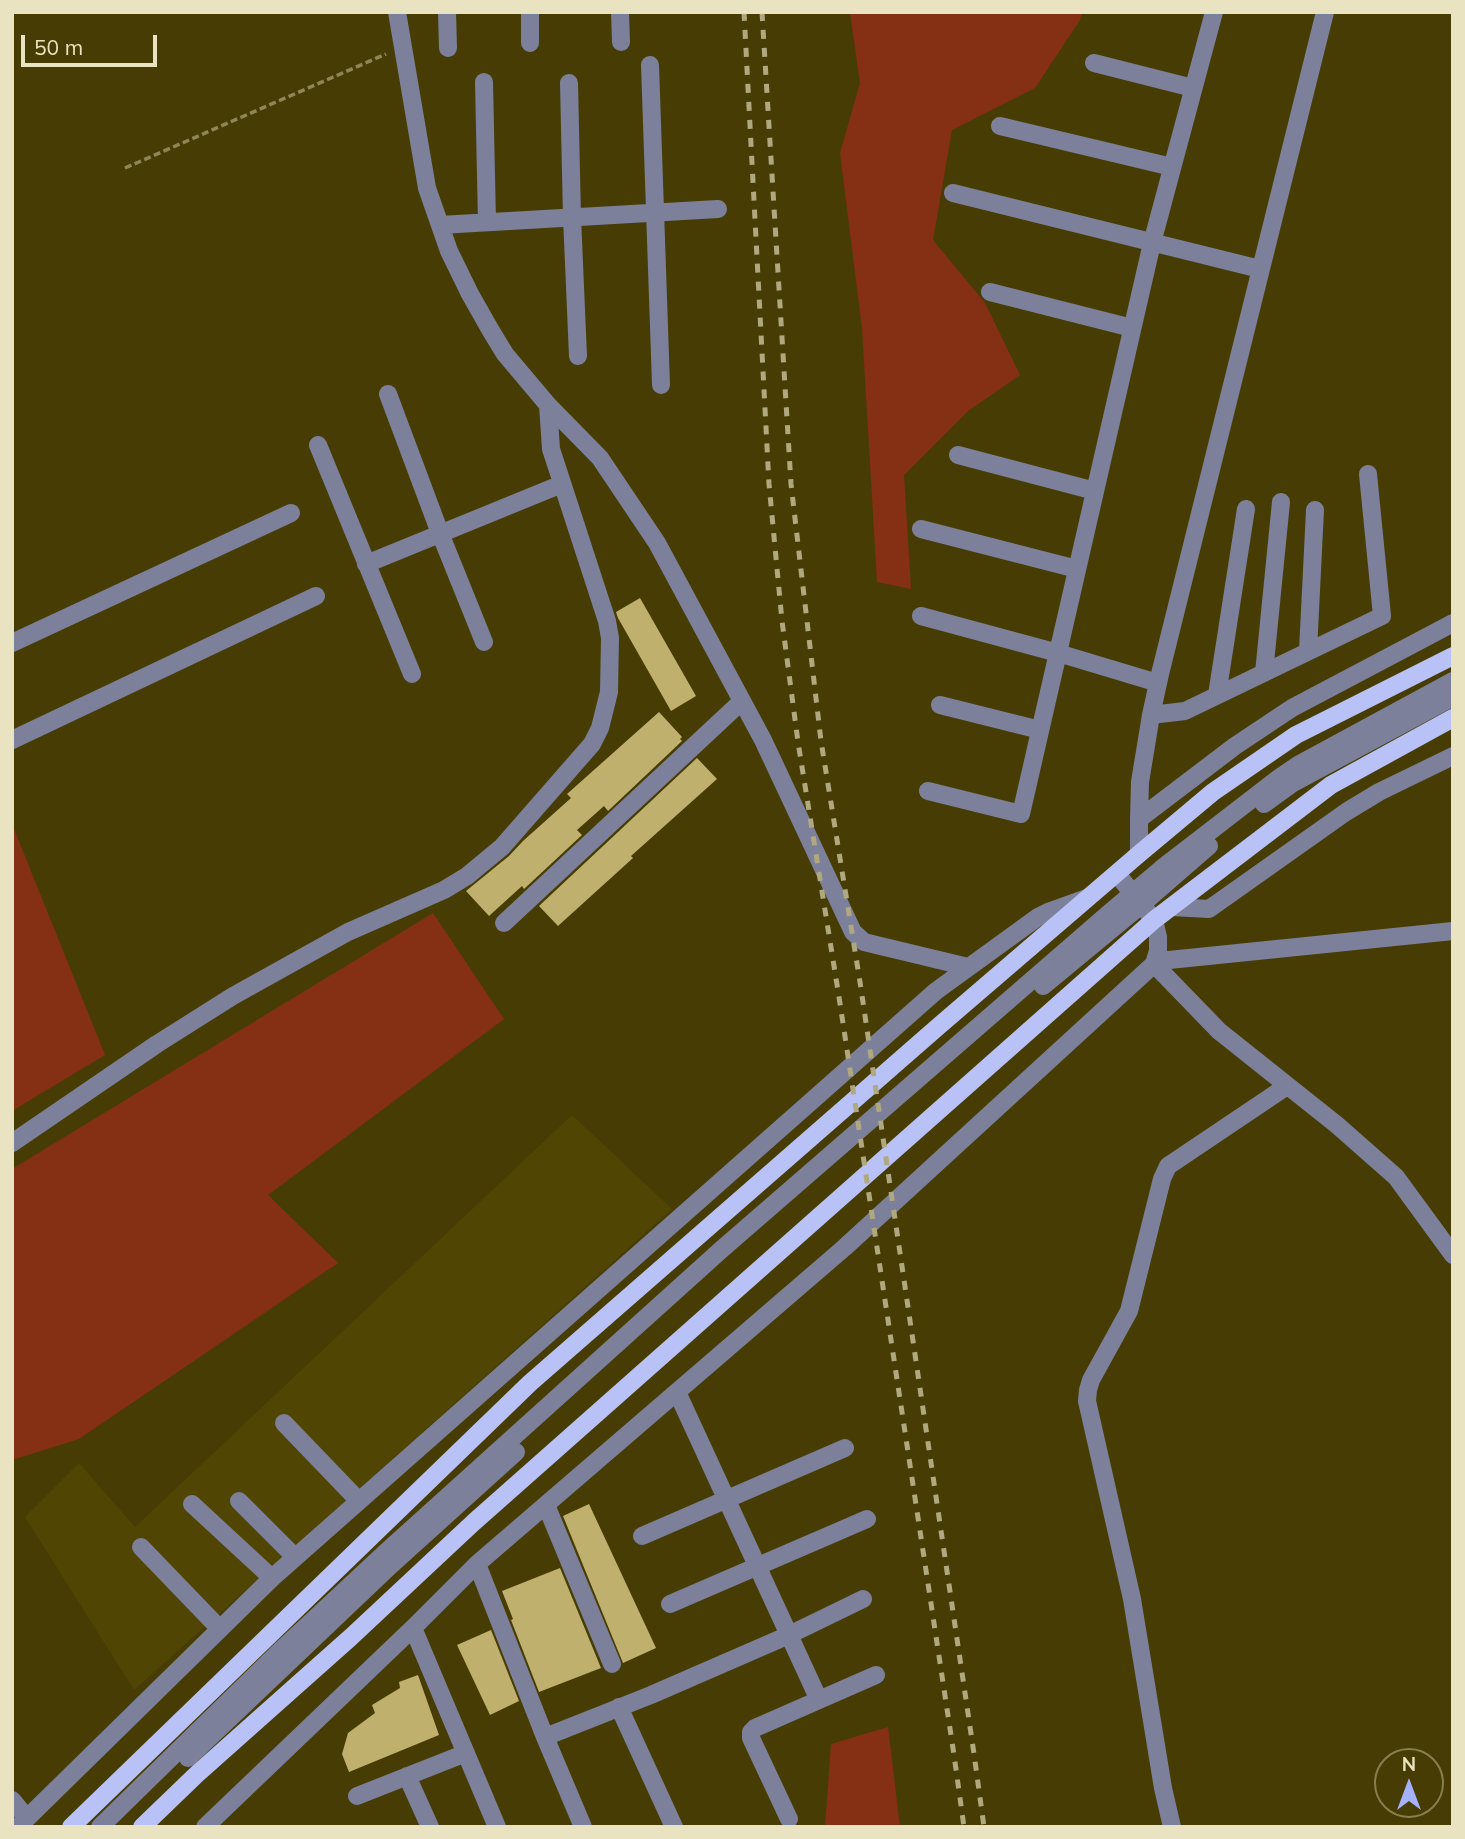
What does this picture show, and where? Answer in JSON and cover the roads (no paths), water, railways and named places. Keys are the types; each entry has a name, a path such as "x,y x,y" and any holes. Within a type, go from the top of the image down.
{"main road":[{"path":"71,1827 530,1383 1139,854 1213,792 1296,735 1453,656"},
{"path":"142,1827 197,1774 352,1637 474,1522 1154,920 1331,785 1453,718"}],"street":[{"path":"397,12 427,188 449,251 491,331 505,354 548,405 600,458 677,579 785,786 853,932 864,942 968,967"},
{"path":"447,12 448,48"},
{"path":"530,12 530,43"},
{"path":"621,12 621,41"},
{"path":"928,791 1021,814 1152,243 1214,12"},
{"path":"1139,854 1140,782 1158,683 1325,12"},
{"path":"1094,63 1193,89"},
{"path":"650,65 661,385"},
{"path":"484,82 487,222"},
{"path":"569,83 578,356"},
{"path":"1000,126 1172,167"},
{"path":"953,193 1260,270"},
{"path":"440,225 718,209"},
{"path":"990,292 1132,328"},
{"path":"388,394 484,642"},
{"path":"12,1143 157,1044 233,996 328,942 444,890 467,876 502,847 592,744 600,728 609,692 610,638 607,621 549,443 548,405"},
{"path":"318,445 412,674"},
{"path":"958,455 1095,491"},
{"path":"1151,715 1185,711 1382,616 1368,474"},
{"path":"366,564 562,484"},
{"path":"1264,673 1281,502"},
{"path":"1217,695 1246,509"},
{"path":"1308,651 1315,510"},
{"path":"12,643 290,513"},
{"path":"921,529 1077,569"},
{"path":"13,738 317,596"},
{"path":"921,616 1158,683"},
{"path":"1139,819 1235,746 1292,708 1453,623"},
{"path":"100,1827 387,1551 712,1258 1279,778 1298,765 1453,681"},
{"path":"116,1827 382,1574 730,1256 979,1041 1137,899 1293,783 1453,697"},
{"path":"504,923 742,701"},
{"path":"940,705 1041,730"},
{"path":"1172,907 1209,909 1346,812 1379,792 1453,756"},
{"path":"1117,874 1154,920 1158,937 1154,964"},
{"path":"12,1800 22,1822 272,1578 936,991 1038,917 1091,896"},
{"path":"205,1827 477,1564 844,1248 1154,964 1169,960 1453,931"},
{"path":"1154,964 1219,1031 1337,1125 1402,1183 1453,1255"},
{"path":"1172,1827 1163,1788 1132,1599 1087,1401 1088,1390 1129,1311 1162,1179 1168,1166 1287,1086"},
{"path":"677,1392 819,1700"},
{"path":"284,1423 359,1501"},
{"path":"642,1536 845,1448"},
{"path":"239,1501 295,1558"},
{"path":"192,1504 272,1578"},
{"path":"546,1505 612,1664"},
{"path":"670,1604 867,1519"},
{"path":"142,1547 220,1629"},
{"path":"477,1564 583,1827"},
{"path":"545,1737 789,1635 863,1599"},
{"path":"413,1628 496,1823 477,1827"},
{"path":"789,1819 751,1738 751,1732 876,1675"},
{"path":"619,1707 674,1827"},
{"path":"357,1796 466,1753"},
{"path":"407,1776 429,1827"}],"railway":[{"path":"744,12 769,484 782,621 798,742 964,1827"},
{"path":"762,12 791,484 821,741 860,982 984,1827"}]}
